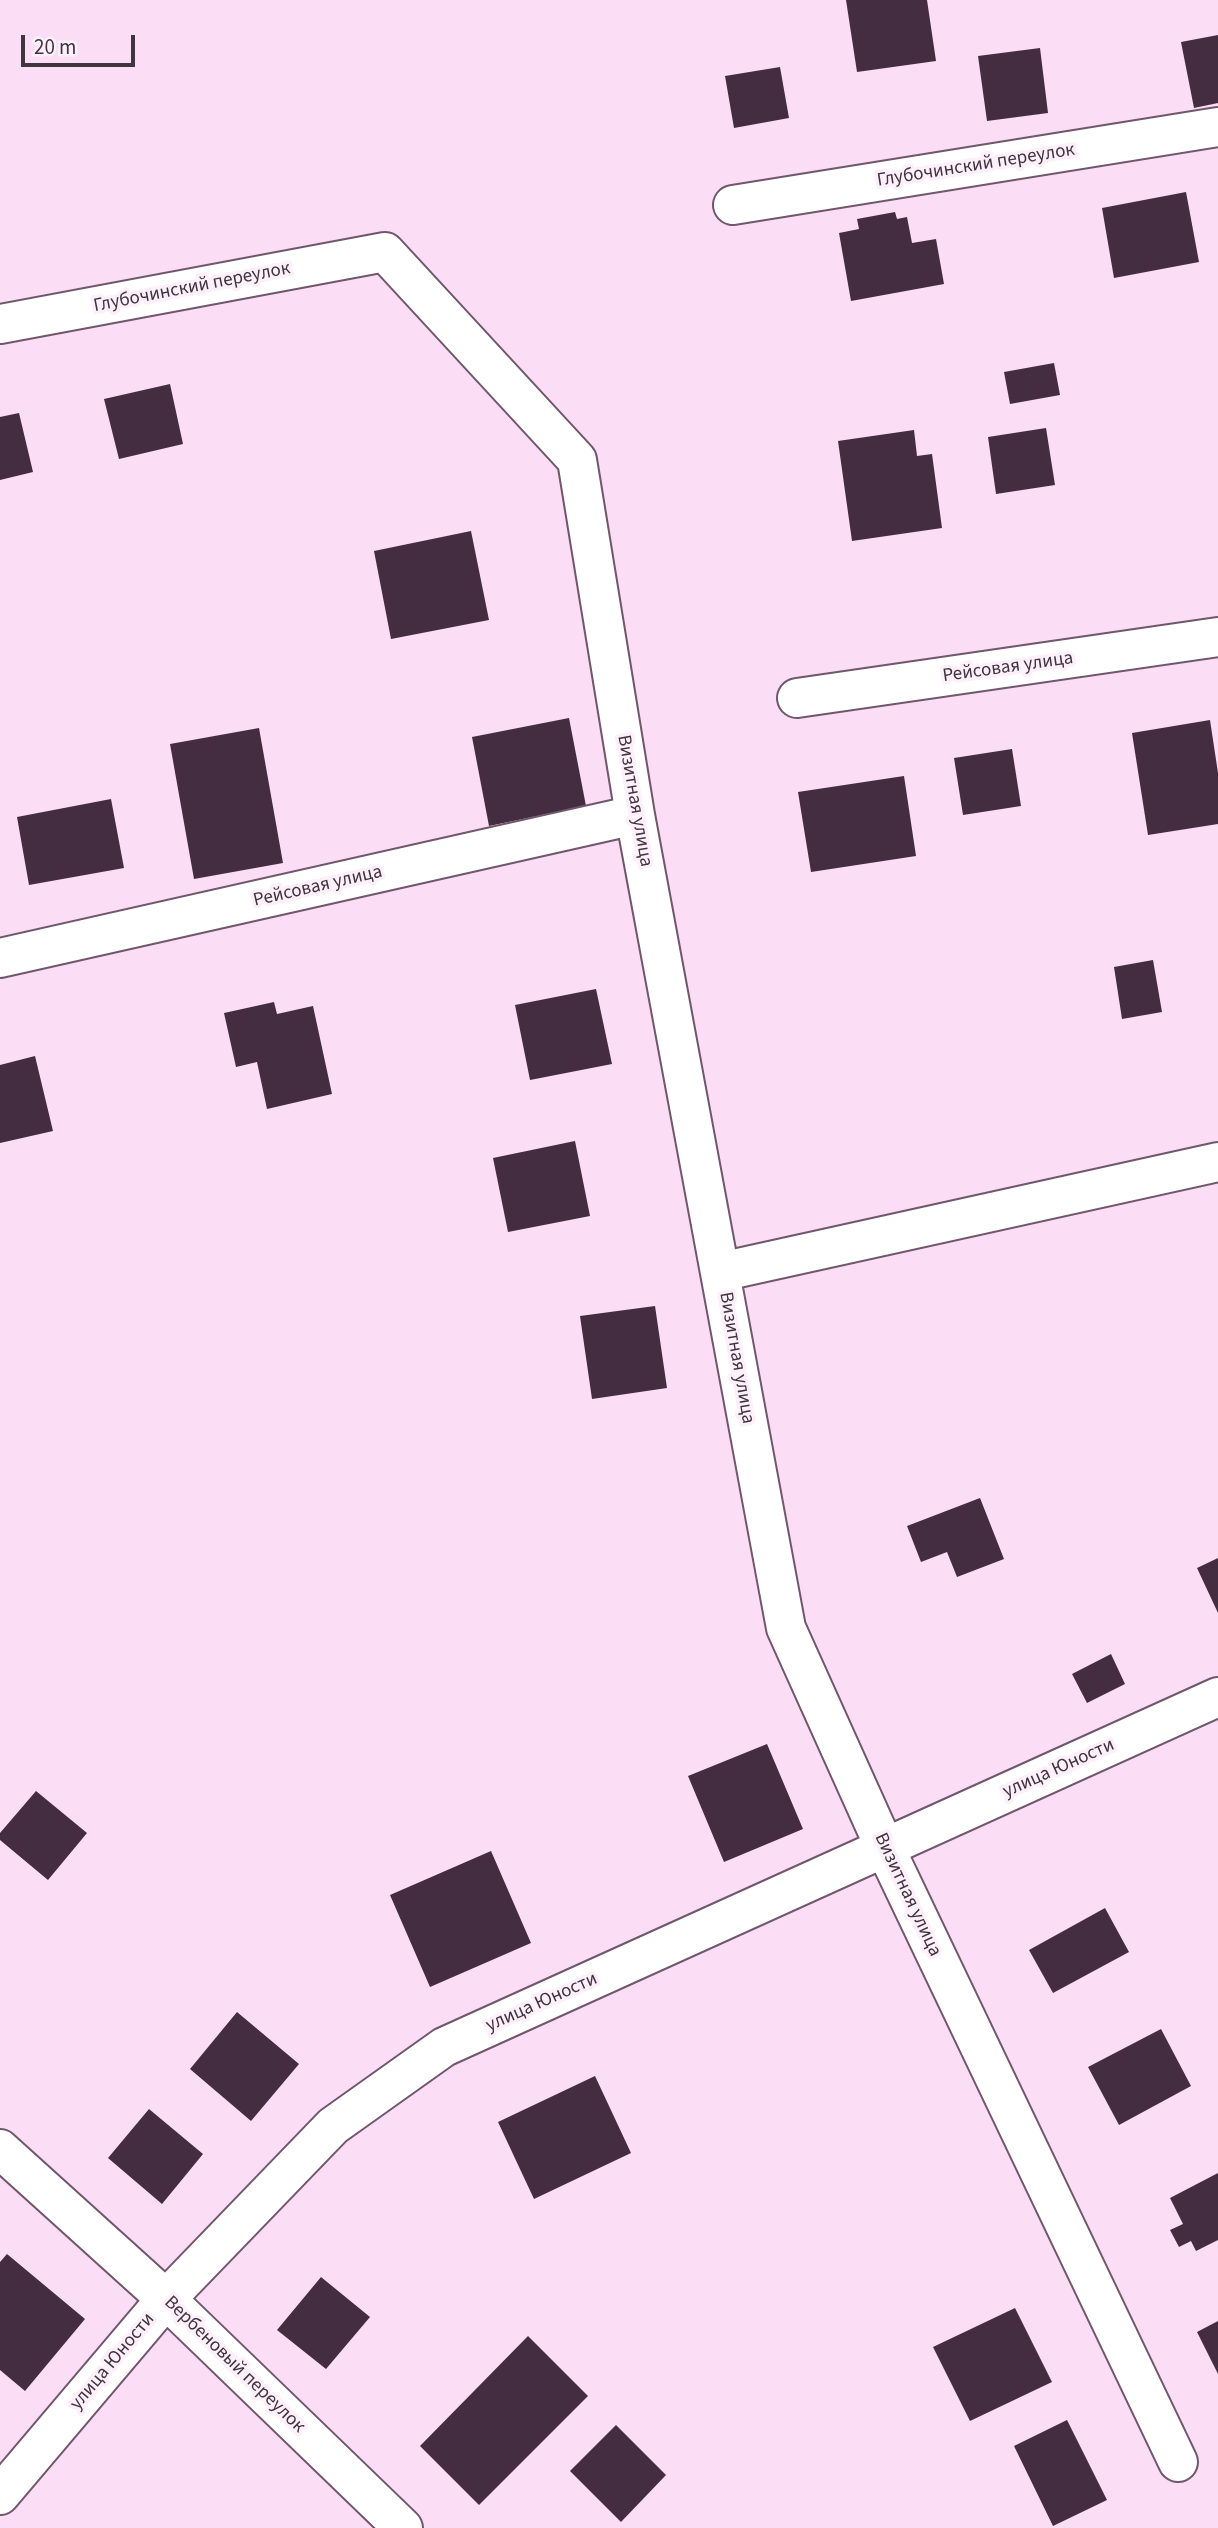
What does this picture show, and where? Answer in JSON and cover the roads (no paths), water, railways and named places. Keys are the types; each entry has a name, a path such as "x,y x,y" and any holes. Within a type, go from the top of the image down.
{"street":[{"name":"Глубочинский переулок","path":"733,205 1218,127"},
{"name":"Глубочинский переулок","path":"0,324 385,252"},
{"name":"Визитная улица","path":"385,252 577,460 635,815 786,1628 885,1848 1178,2462"},
{"name":"Рейсовая улица","path":"797,698 1218,637"},
{"name":"Рейсовая улица","path":"0,958 635,815"},
{"path":"720,1272 1218,1163"},
{"name":"улица Юности","path":"0,2496 166,2299 333,2126 444,2048 1218,1697"},
{"name":"Вербеновый переулок","path":"0,2149 166,2299 403,2528"}]}
